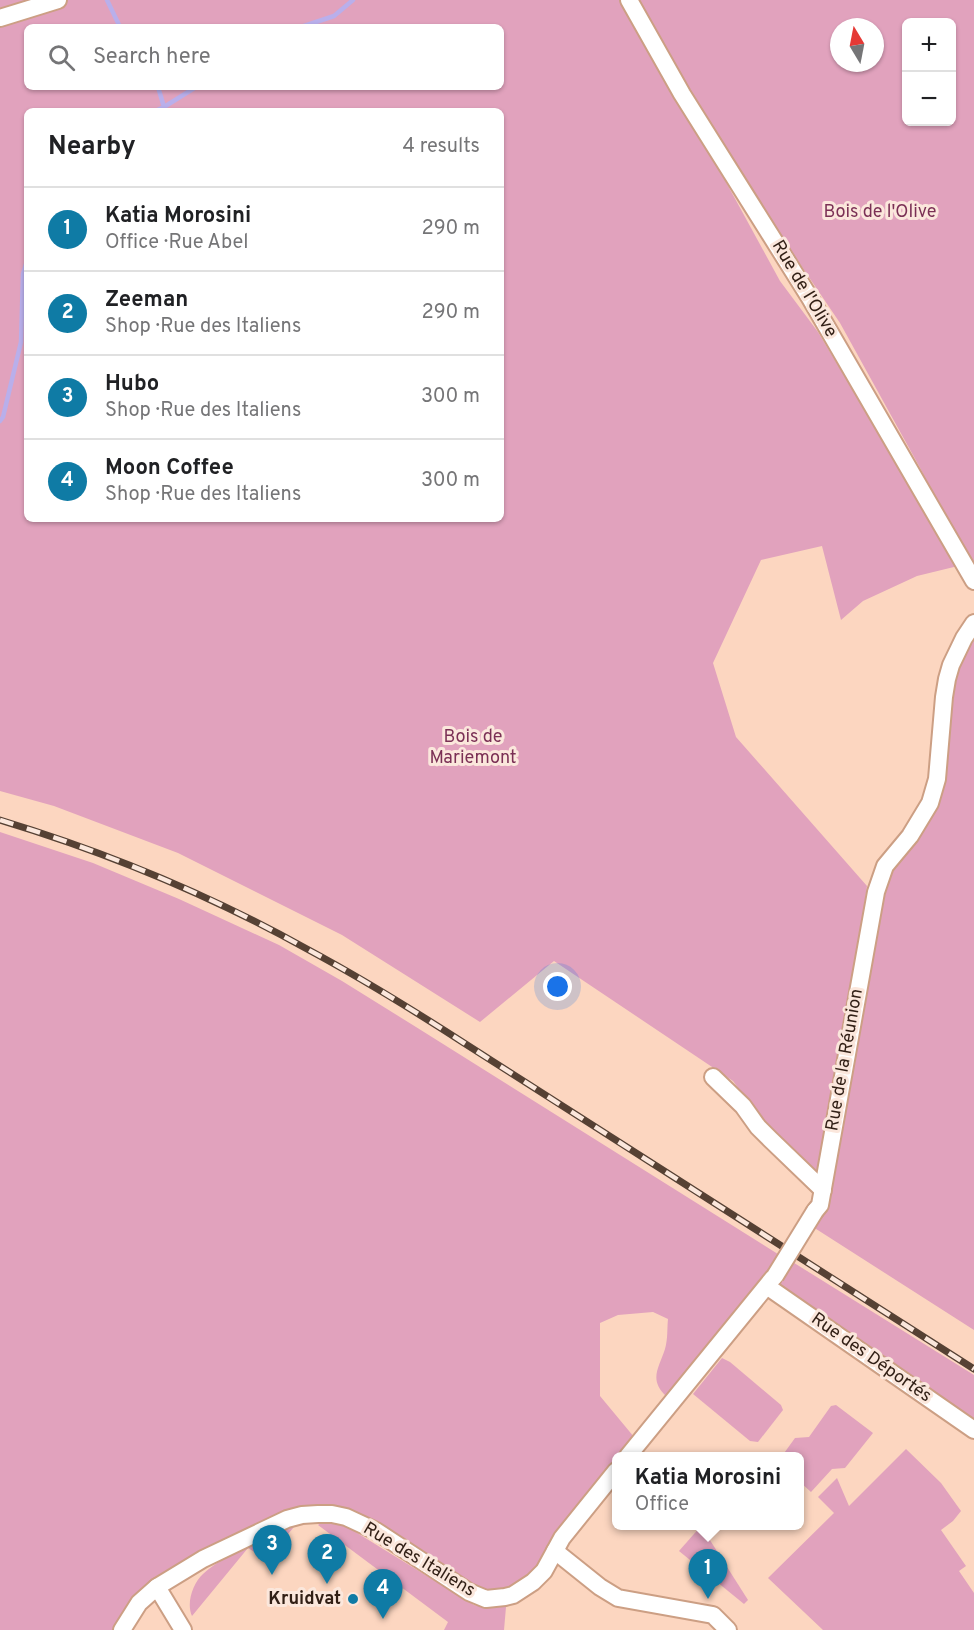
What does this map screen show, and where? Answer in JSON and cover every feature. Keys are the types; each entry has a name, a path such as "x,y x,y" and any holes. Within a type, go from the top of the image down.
{"street":[{"path":"0,18 58,0"},
{"name":"Rue de l'Olive","path":"629,0 682,94 810,298 974,581"},
{"name":"Rue de la Réunion","path":"631,1452 772,1281 814,1211 820,1205 876,892 885,866 910,836 930,803 937,779 947,679 951,665 974,623"},
{"path":"713,1077 743,1106 758,1127 823,1190"},
{"name":"Rue des Déportés","path":"772,1281 974,1430"},
{"path":"612,1476 562,1538 555,1551 600,1587 618,1598 713,1615 728,1630"},
{"name":"Rue des Italiens","path":"122,1630 139,1604 157,1587 203,1559 287,1519 302,1515 346,1516 376,1531 469,1592 486,1599 513,1595 533,1582 544,1571 555,1551"},
{"path":"157,1587 183,1630"}],"green space":[{"name":"Bois de Mariemont","path":"0,0 620,0 673,85 780,281 818,332 958,566 917,576 863,601 841,620 822,546 761,560 713,663 736,737 867,886 852,990 817,1171 808,1168 761,1119 733,1081 554,961 480,1022 342,935 178,853 54,806 0,791"},
{"name":"Bois de l'Olive","path":"634,0 974,0 974,574 919,466 840,323 741,177"},
{"path":"974,636 974,1330 813,1227 881,884 930,809 943,733 960,662"},
{"path":"0,832 93,863 279,945 342,981 781,1256 667,1397 661,1391 656,1379 666,1345 668,1319 653,1312 618,1315 600,1323 600,1396 639,1443 631,1452 612,1452 612,1477 544,1571 486,1599 376,1531 318,1514 157,1587 122,1630 0,1630"},
{"path":"791,1261 974,1375 974,1420 775,1285"},
{"path":"722,1358 730,1362 781,1405 783,1410 758,1442 750,1441 693,1394"},
{"path":"836,1405 873,1433 845,1468 832,1469 811,1492 804,1486 804,1452 785,1452 795,1438 809,1437 831,1406"},
{"path":"906,1449 941,1483 961,1511 941,1530 966,1566 959,1571 974,1593 974,1630 823,1630 768,1578 834,1513 818,1497 837,1478 849,1506"},
{"path":"323,1521 341,1523 474,1605 506,1607 504,1630 444,1630 448,1622 318,1525"},
{"path":"294,1527 282,1541 275,1535 259,1555 248,1548 192,1616 190,1605 196,1583 211,1567 246,1546"},
{"path":"697,1530 704,1530 748,1600 744,1604 679,1551"}],"waterway":[{"path":"107,0 119,24"},
{"path":"310,24 334,16 353,0"},
{"path":"159,90 164,107"},
{"path":"162,108 191,90"},
{"path":"0,421 3,417 21,342 24,271"}],"railway":[{"path":"0,820 79,846 157,876 270,929 327,960 426,1018 974,1369"}],"place":[{"name":"Hubo","path":"272,1575"},
{"name":"Zeeman","path":"327,1584"},
{"name":"Kruidvat","path":"353,1599"},
{"name":"Katia Morosini","path":"708,1599"},
{"name":"Moon Coffee","path":"383,1619"}]}
